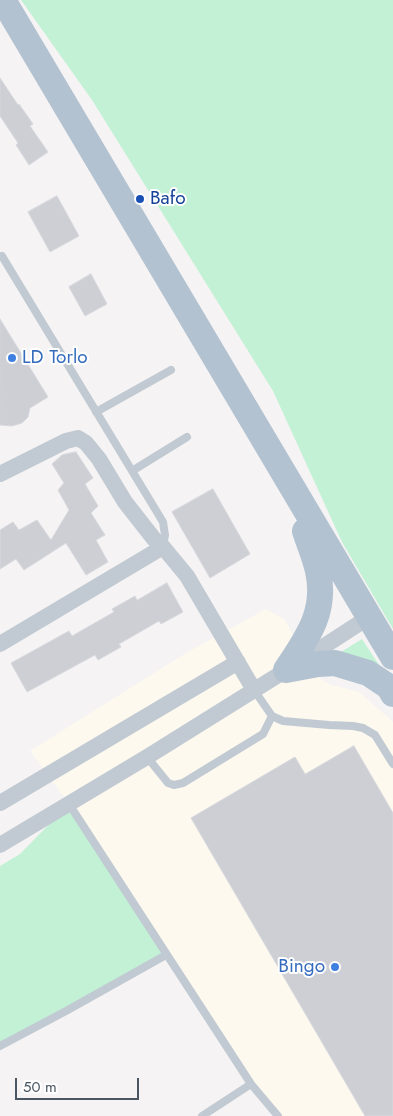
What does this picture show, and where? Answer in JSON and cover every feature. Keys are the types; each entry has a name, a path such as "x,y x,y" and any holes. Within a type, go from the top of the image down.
{"main road":[{"path":"3,0 393,657"},
{"path":"286,670 310,634 316,619 320,599 318,571 293,489"},
{"path":"286,670 335,663 368,673 389,687 393,694"}],"street":[{"path":"0,474 66,441 78,438 86,443 100,459 125,502 154,539 187,576 254,690"},
{"path":"0,644 163,547"},
{"path":"0,845 148,757 369,617"},
{"path":"0,803 238,662"}],"lane":[{"path":"2,256 163,522 165,535 163,547"},
{"path":"96,412 171,370"},
{"path":"132,471 188,436"},
{"path":"254,690 272,716 283,721 363,728 375,735 393,764"},
{"path":"148,757 168,783 174,785 183,783 263,734 272,716"},
{"path":"69,804 250,1084 278,1116"},
{"path":"0,1046 166,955"},
{"path":"202,1116 250,1084"}],"shaded area":[{"path":"266,609 285,620 315,675 329,684 359,692 393,722 393,1116 278,1116 251,1084 69,804 30,751 186,653"}],"green space":[{"path":"21,0 393,0 393,629 342,542 273,391 92,100"},
{"path":"362,639 383,671 336,655"},
{"path":"69,804 166,955 0,1046 0,866 20,854"}],"building":[{"path":"0,78 33,124 30,126 48,152 29,165 16,145 18,143 0,116"},
{"path":"57,196 79,236 50,252 28,212"},
{"path":"91,274 107,304 85,316 69,287"},
{"name":"LD Torlo","path":"0,319 48,397 30,408 28,417 22,423 12,426 0,425"},
{"path":"76,452 93,478 85,484 98,506 91,513 105,535 96,540 108,562 86,575 66,543 24,570 16,559 0,569 0,530 13,522 19,530 37,520 51,540 69,510 58,490 64,483 52,464 62,455"},
{"path":"213,489 250,554 210,578 172,512"},
{"path":"167,583 183,612 161,624 159,621 119,644 121,647 98,660 95,655 27,692 11,663 69,631 72,636 114,612 112,609 135,596 137,600"},
{"name":"Bingo","path":"354,746 393,813 393,1116 365,1116 191,818 295,757 305,774"}],"place":[{"name":"Bafo","path":"140,199"},
{"name":"LD Torlo","path":"12,358"},
{"name":"Bingo","path":"335,967"}]}
